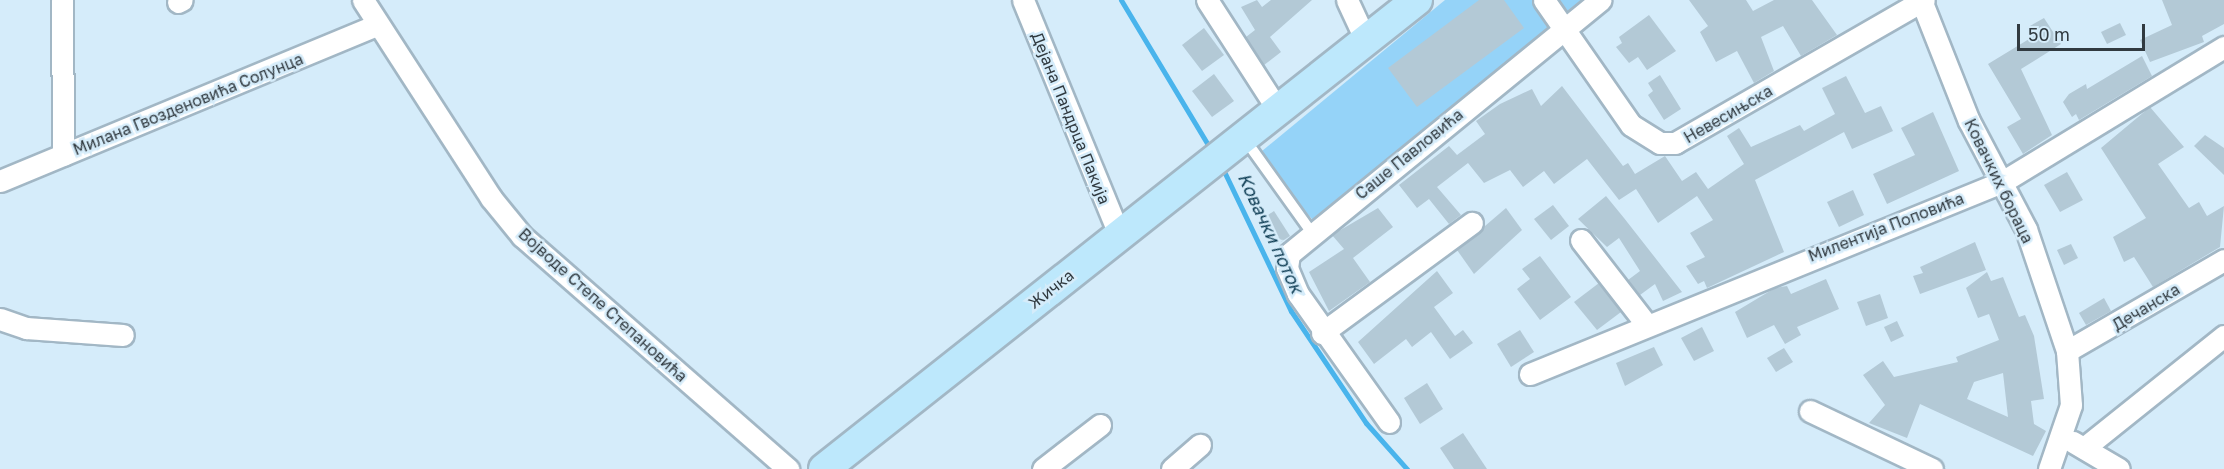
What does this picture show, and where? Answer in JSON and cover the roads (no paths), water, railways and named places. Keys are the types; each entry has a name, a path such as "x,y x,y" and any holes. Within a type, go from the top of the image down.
{"main road":[{"name":"Жичка","path":"830,468 1417,0"}],"street":[{"path":"62,0 63,155"},
{"name":"Војводе Степе Степановића","path":"363,0 375,26 490,198 522,236 788,469"},
{"name":"Дејана Пандрца Пакија","path":"1023,0 1120,236"},
{"path":"1206,0 1278,110"},
{"path":"1347,0 1366,41"},
{"name":"Невесињска","path":"1544,0 1631,125 1660,143 1675,143 1922,0"},
{"name":"Саше Павловића","path":"1389,422 1322,333 1287,268 1289,254 1600,0"},
{"name":"Ковачких бораца","path":"1922,0 1969,121 2026,228 2067,351 2073,391 2064,436 2049,469"},
{"name":"Милана Гвозденовића Солунца","path":"0,181 375,26"},
{"name":"Милентија Поповића","path":"1530,374 2002,182 2224,47"},
{"path":"1322,333 1472,223"},
{"path":"1581,240 1647,325"},
{"name":"Дечанска","path":"2067,351 2224,260"},
{"path":"0,320 26,328 123,335"},
{"path":"2084,448 2224,336"},
{"path":"1810,411 1932,469"},
{"path":"1042,469 1100,425"},
{"path":"2064,436 2119,469"},
{"path":"1172,469 1200,445"}],"lane":[{"path":"1239,141 1312,233"}],"waterway":[{"name":"Ковачки поток","path":"1121,0 1211,150"},
{"name":"Ковачки поток","path":"1221,165 1291,311 1366,423 1407,469"}]}
